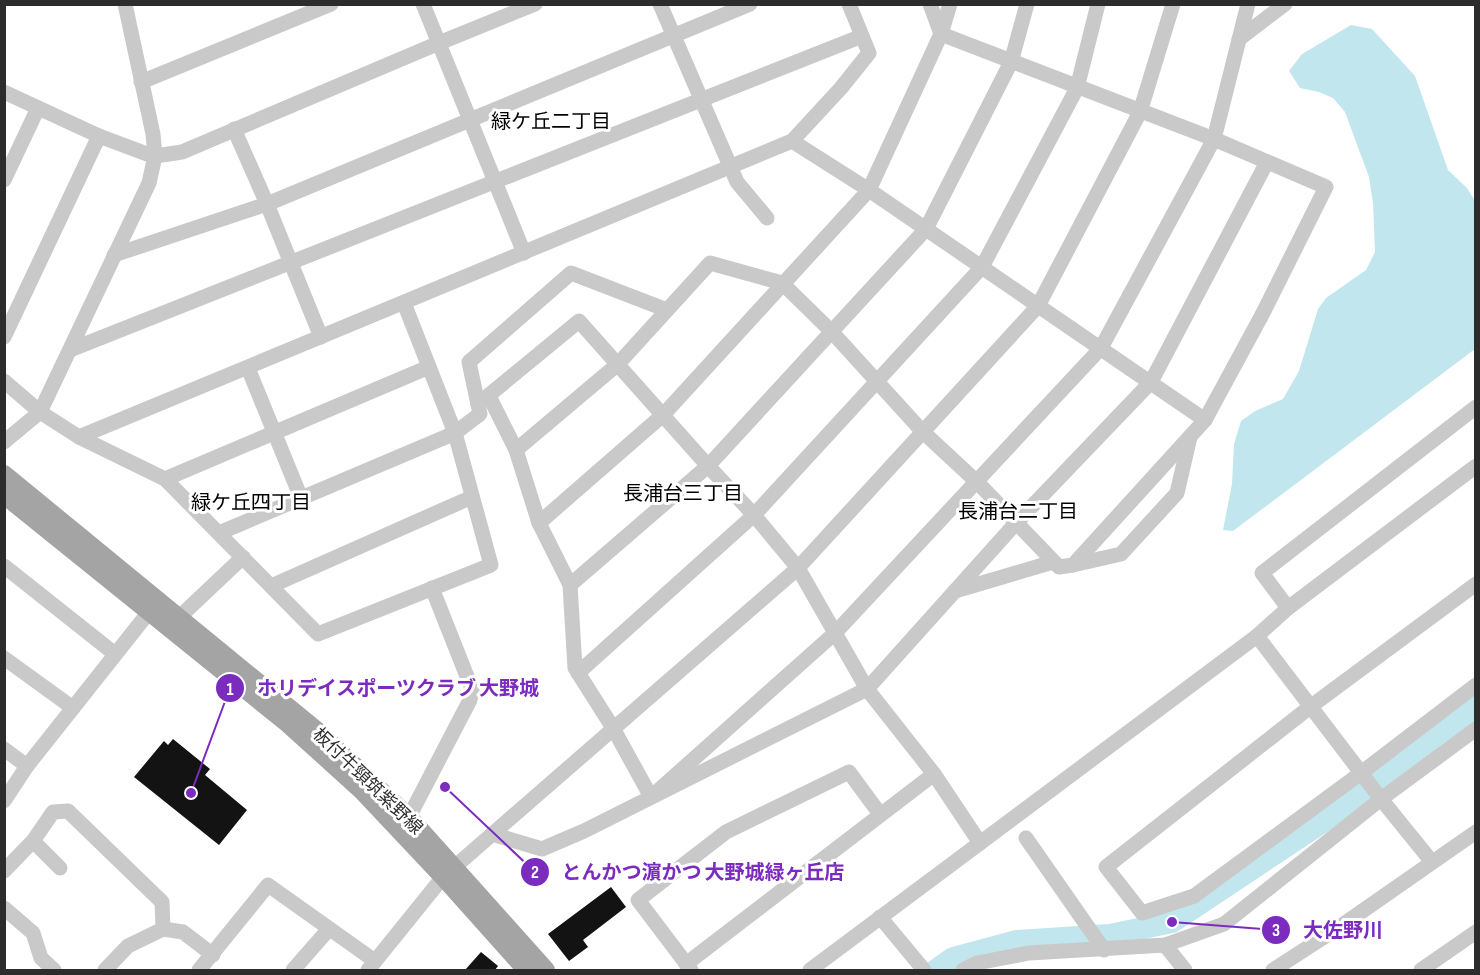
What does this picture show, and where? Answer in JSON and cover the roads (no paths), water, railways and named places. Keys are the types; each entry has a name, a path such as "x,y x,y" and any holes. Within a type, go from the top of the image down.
{"main road":[{"name":"板付牛頸筑紫野線","path":"4,474 354,783 546,970"},
{"name":"板付牛頸筑紫野線","path":"4,495 149,612 174,623 320,733 409,817 448,873 526,970"}],"street":[{"path":"4,442 40,412 149,183 155,156 153,134 125,4"},
{"path":"141,82 332,4"},
{"path":"423,4 524,254"},
{"path":"4,92 99,136 155,156 182,152 535,4"},
{"path":"660,4 737,182 767,218"},
{"path":"114,255 267,204 750,4"},
{"path":"79,438 792,141 841,88 869,53 849,4"},
{"path":"930,4 940,34"},
{"path":"539,523 664,414 869,190 940,34 950,4"},
{"path":"570,585 708,466 926,229 1011,62 1027,4"},
{"path":"578,673 754,515 878,383 982,267 1077,88 1098,4"},
{"path":"199,970 268,885 329,929 372,966 448,873 798,568 1038,306 1140,112 1173,4"},
{"path":"651,797 835,633 978,483 1101,348 1214,140 1248,4"},
{"path":"1239,39 1284,4"},
{"path":"940,34 1214,140 1326,187 1263,314 1205,420 1073,565"},
{"path":"70,350 862,36"},
{"path":"4,180 38,108"},
{"path":"234,129 321,337"},
{"path":"4,337 99,136"},
{"path":"792,141 869,190 1205,420"},
{"path":"492,834 542,849 584,831 867,689 1016,523 1151,382 1267,162"},
{"path":"516,450 618,364 710,263 782,283 831,331 922,431 978,483 1059,567 1121,554 1177,493 1191,434"},
{"path":"651,797 613,728 575,668 570,585 539,523 516,450 484,400 469,362 571,273 667,310"},
{"path":"4,381 40,412 79,438 165,479 318,634 491,565 455,433 404,303"},
{"path":"219,533 455,433 480,414 484,400 579,321 754,515 798,568 867,689 934,774 980,843"},
{"path":"165,479 429,367"},
{"path":"248,368 301,498"},
{"path":"1288,608 1262,573 1476,407"},
{"path":"810,970 1257,636 1288,608 1476,466"},
{"path":"271,586 472,497"},
{"path":"174,623 243,557"},
{"path":"955,591 1053,562"},
{"path":"4,566 116,654"},
{"path":"1476,584 1310,707 1106,867 1142,912 1194,896 1361,774 1476,685"},
{"path":"409,817 470,700 472,689 432,588"},
{"path":"4,801 27,766 149,612"},
{"path":"1257,636 1361,774 1432,862"},
{"path":"4,658 73,708"},
{"path":"963,970 977,963 1029,952 1070,949 1104,950 1165,945 1224,924 1381,799 1476,729"},
{"path":"4,749 27,766"},
{"path":"880,814 849,772 726,832 638,900 688,967 880,814 934,774"},
{"path":"4,871 33,841 53,812 68,811 162,902 164,929"},
{"path":"1274,970 1476,832"},
{"path":"1026,838 1104,950"},
{"path":"33,841 60,868"},
{"path":"5,911 33,933 41,958 54,970"},
{"path":"880,917 924,970"},
{"path":"105,970 128,946 164,929 183,932 213,955"},
{"path":"293,970 329,929"},
{"path":"1421,970 1476,932"},
{"path":"1165,945 1185,970"}],"water":[{"path":"1351,25 1372,29 1415,76 1448,170 1467,188 1475,201 1475,349 1233,531 1223,530 1232,484 1234,444 1241,421 1255,411 1283,399 1299,371 1318,309 1326,298 1366,270 1375,252 1373,203 1369,177 1345,112 1333,98 1300,88 1289,71 1302,54"}],"waterway":[{"path":"936,970 953,958 1016,941 1110,935 1172,922 1336,813 1476,707"}],"place":[{"name":"とんかつ濵かつ 大野城緑ヶ丘店","path":"445,787"},
{"name":"ホリデイスポーツクラブ 大野城","path":"191,793"},
{"name":"大佐野川","path":"1172,922"}],"district":[{"name":"緑ケ丘二丁目","path":"551,121"},
{"name":"長浦台三丁目","path":"683,493"},
{"name":"緑ケ丘四丁目","path":"251,502"},
{"name":"長浦台二丁目","path":"1018,511"}]}
